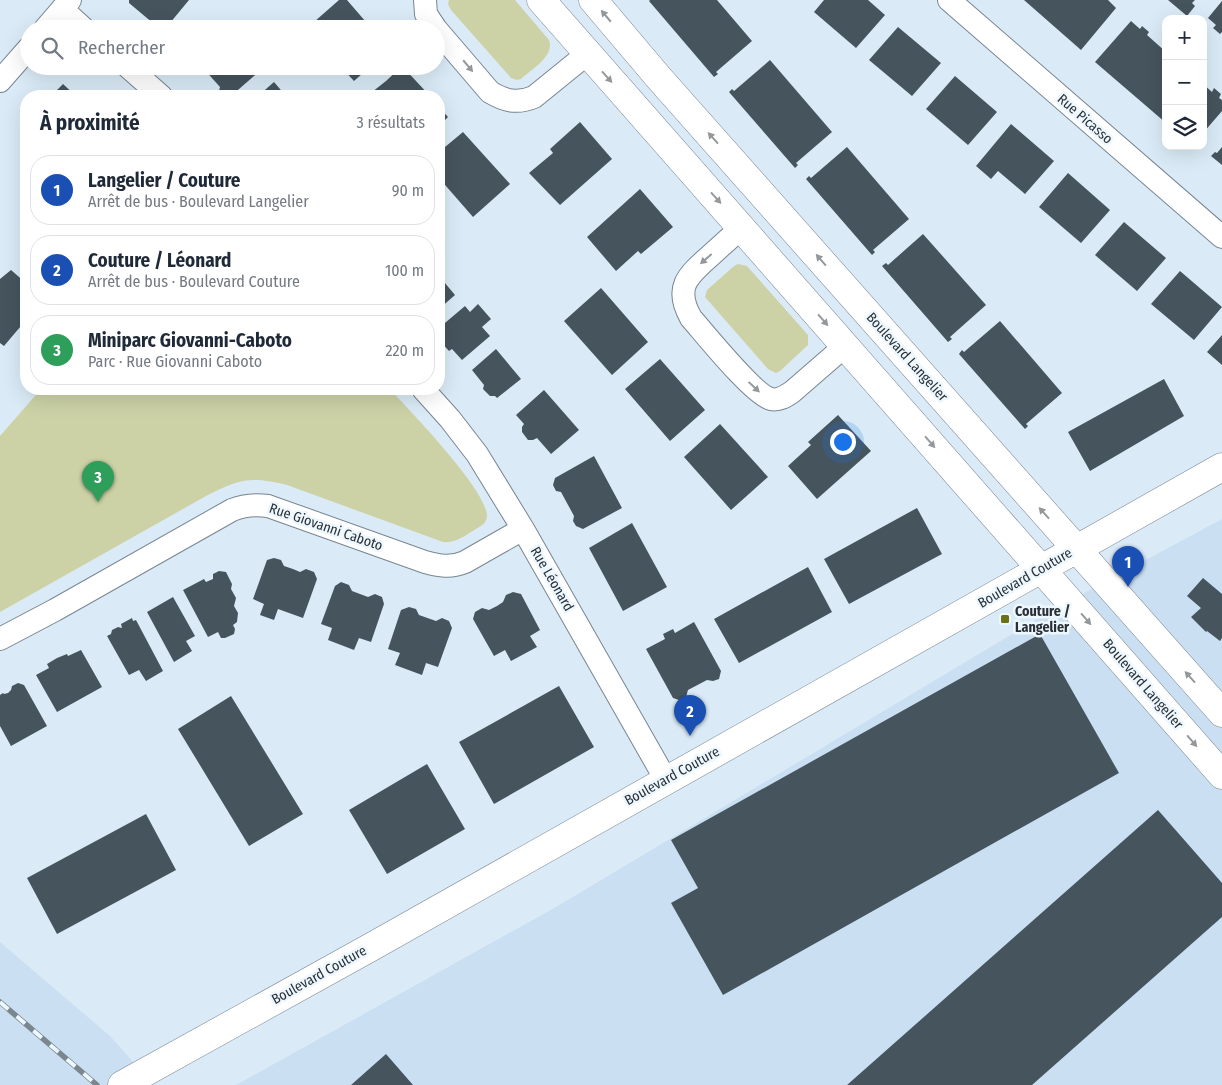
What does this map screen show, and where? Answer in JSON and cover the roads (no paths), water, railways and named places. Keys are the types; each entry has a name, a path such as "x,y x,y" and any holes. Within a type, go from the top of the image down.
{"main road":[{"name":"Boulevard Langelier","path":"541,0 1222,775"},
{"name":"Boulevard Langelier","path":"593,0 665,85 1222,713"},
{"name":"Boulevard Couture","path":"122,1085 1222,467"}],"street":[{"path":"425,0 426,14 430,20"},
{"name":"Rue Picasso","path":"949,0 1222,237"},
{"path":"53,20 66,5 77,20"},
{"path":"445,40 490,92 501,99 512,102 524,101 534,97 587,54"},
{"path":"0,81 20,58"},
{"path":"137,75 154,90"},
{"path":"742,227 691,272 685,283 683,294 684,307 691,318 749,383 760,394 771,399 783,398 792,392 845,346"},
{"name":"Rue Léonard","path":"428,395 477,454 524,529 666,780"},
{"name":"Rue Giovanni Caboto","path":"0,639 232,510 243,506 255,504 268,506 430,563 446,566 456,566 465,562 524,529"}],"railway":[{"path":"0,1002 97,1085"}],"place":[{"name":"Miniparc Giovanni-Caboto","path":"98,502"},
{"name":"Langelier / Couture","path":"1128,587"},
{"name":"Couture / Langelier","path":"1005,619"},
{"name":"Couture / Léonard","path":"690,736"}]}
